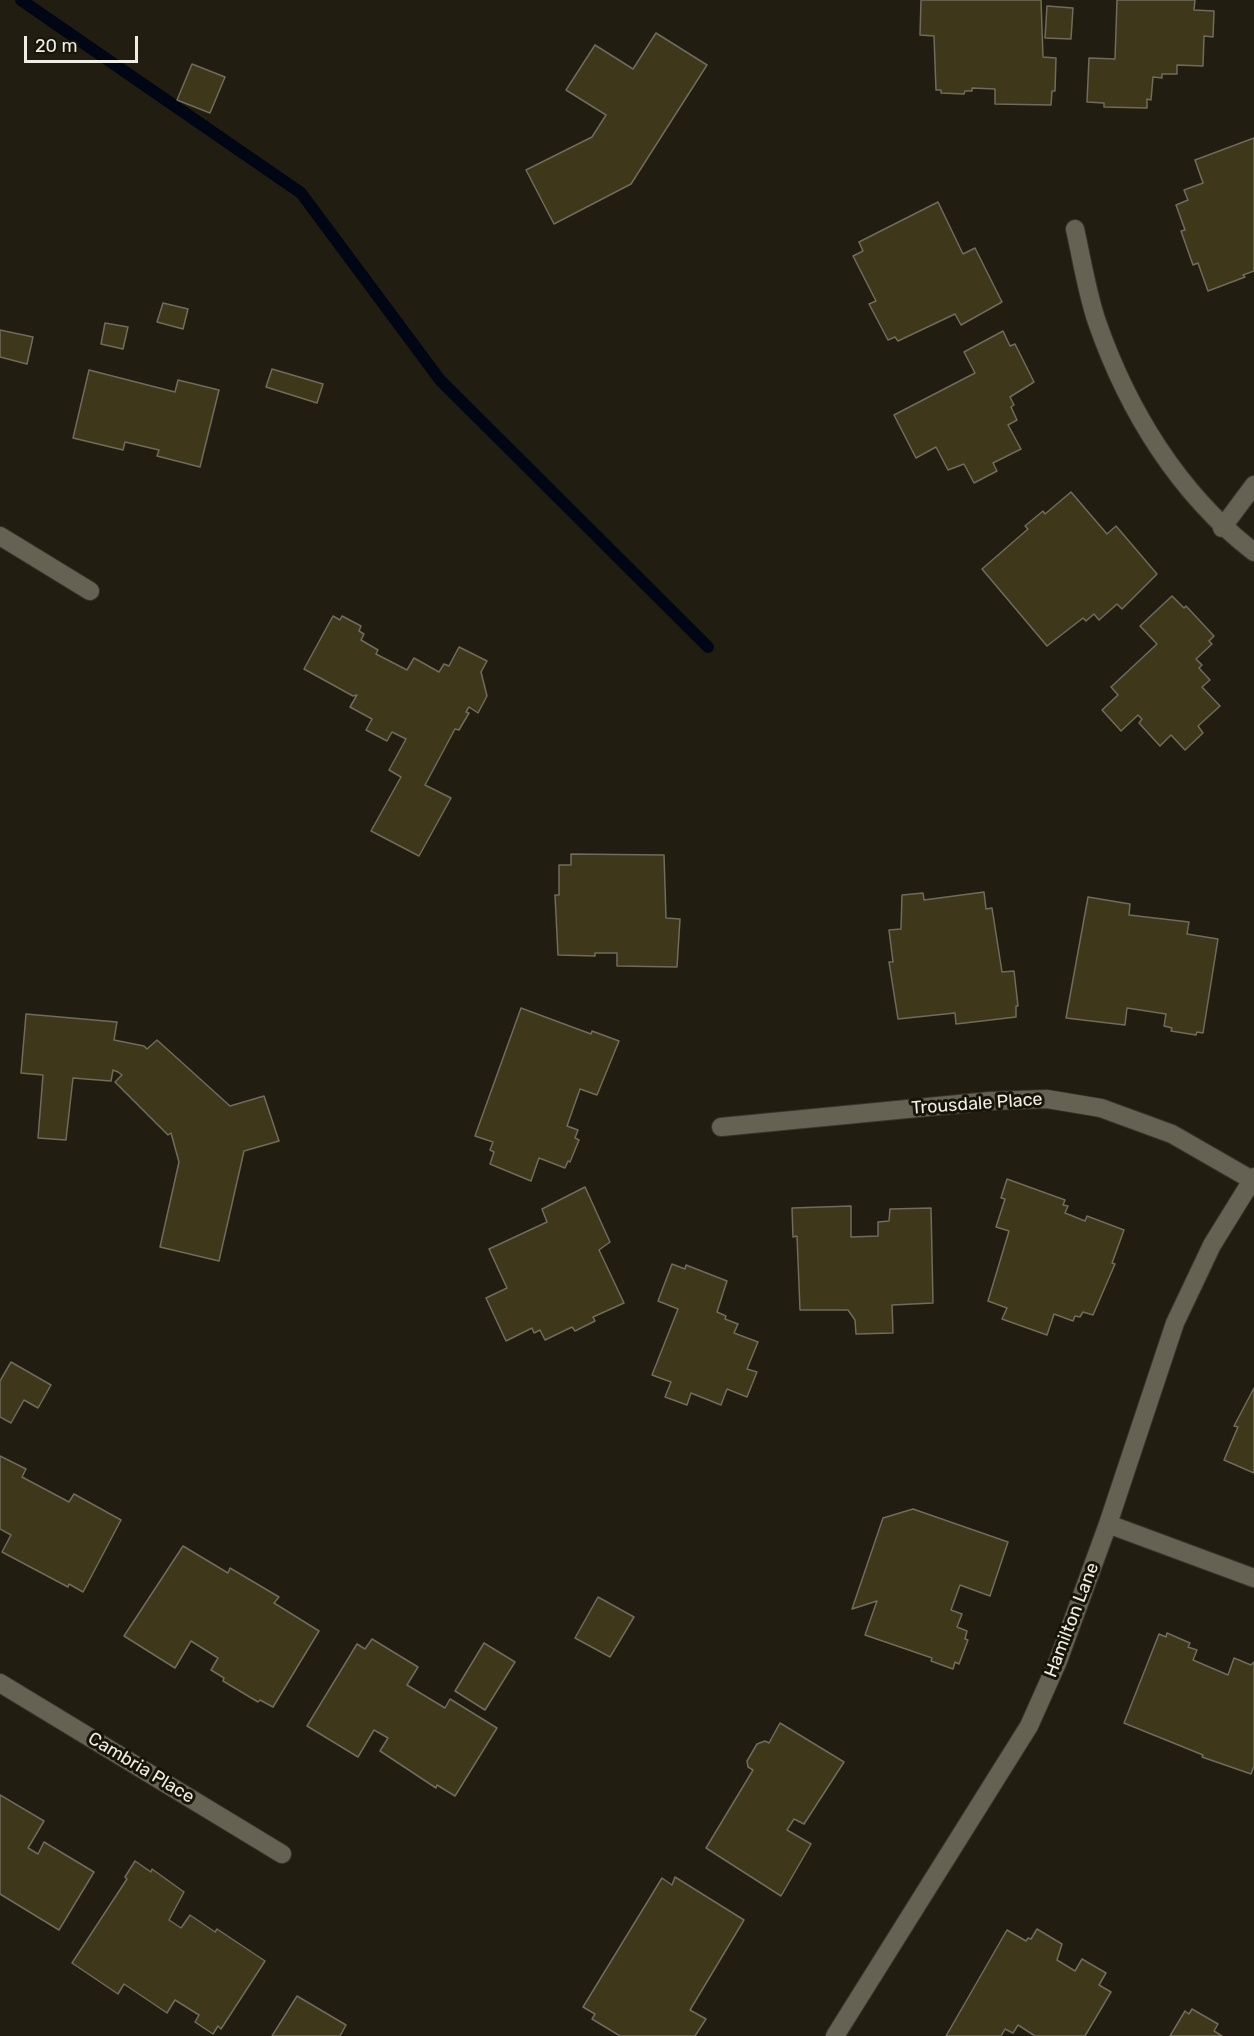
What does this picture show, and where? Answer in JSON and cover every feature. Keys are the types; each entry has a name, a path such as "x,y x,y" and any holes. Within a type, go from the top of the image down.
{"street":[{"path":"1075,229 1096,320 1124,390 1167,463 1222,528 1254,552"},
{"path":"1222,528 1254,485"},
{"path":"0,536 90,591"},
{"name":"Trousdale Place","path":"722,1127 990,1101 1047,1098 1101,1108 1172,1134 1253,1178"},
{"name":"Hamilton Lane","path":"835,2036 1029,1726 1058,1661 1108,1524 1175,1323 1212,1245 1253,1178"},
{"path":"1108,1524 1254,1578"},
{"name":"Cambria Place","path":"0,1683 282,1854"}],"building":[{"path":"921,0 1041,0 1043,57 1056,58 1055,91 1052,91 1051,105 995,104 995,89 972,88 972,91 965,91 964,94 941,93 941,90 936,90 934,36 920,35"},
{"path":"1117,0 1195,0 1194,10 1214,11 1213,37 1204,36 1203,66 1177,65 1177,74 1162,74 1162,78 1153,77 1151,100 1147,99 1147,108 1104,107 1104,103 1087,102 1089,58 1115,59"},
{"path":"1047,6 1073,8 1071,39 1045,38"},
{"path":"656,33 707,65 631,184 554,224 526,170 592,137 606,115 566,90 595,45 633,69"},
{"path":"192,64 225,77 210,113 177,100"},
{"path":"1254,138 1254,271 1243,275 1245,277 1208,291 1198,263 1193,265 1181,231 1185,230 1176,205 1188,200 1184,190 1203,183 1195,160"},
{"path":"938,202 963,254 975,248 1002,302 961,325 955,314 898,341 895,337 888,340 869,304 876,301 853,256 863,251 859,242"},
{"path":"163,303 188,309 183,329 157,322"},
{"path":"105,323 128,327 123,349 101,344"},
{"path":"0,330 33,337 27,364 0,357"},
{"path":"1003,331 1010,346 1015,344 1034,382 1010,397 1014,405 1011,407 1017,420 1008,425 1021,449 993,463 997,471 974,483 964,464 948,470 936,447 916,458 894,415 975,373 964,352"},
{"path":"272,369 323,384 317,403 266,387"},
{"path":"89,370 175,392 178,380 219,390 200,467 157,456 159,450 125,442 123,450 73,438"},
{"path":"1071,492 1107,534 1116,526 1157,574 1122,609 1117,604 1099,620 1094,614 1086,621 1083,618 1047,646 982,569 1028,529 1025,526 1043,511 1045,514"},
{"path":"1172,596 1184,608 1186,606 1214,636 1209,641 1212,644 1196,659 1202,665 1199,668 1210,680 1202,687 1220,706 1198,726 1203,733 1185,750 1171,735 1160,746 1139,723 1142,719 1138,715 1121,731 1102,710 1118,695 1111,687 1157,644 1140,626"},
{"path":"333,616 340,620 342,616 361,626 359,631 364,634 361,640 378,650 376,654 407,670 414,658 439,672 444,664 449,666 459,647 487,661 481,672 487,696 478,713 469,707 466,712 469,713 459,730 455,729 425,785 451,798 419,856 371,831 401,777 389,770 406,739 392,732 387,741 366,730 372,719 350,707 357,695 353,696 304,669"},
{"path":"571,854 664,855 666,918 680,919 677,967 617,966 617,953 595,953 595,956 558,955 555,895 559,895 559,865 571,865"},
{"path":"984,892 986,909 992,908 1002,972 1014,971 1018,1006 1016,1006 1016,1017 956,1024 955,1013 898,1019 889,962 893,962 889,930 901,929 902,895 923,893 924,900"},
{"path":"1088,897 1130,904 1129,915 1189,922 1187,934 1218,939 1203,1033 1197,1032 1196,1035 1171,1031 1172,1028 1164,1026 1166,1014 1127,1008 1125,1025 1066,1018"},
{"path":"521,1008 591,1034 592,1031 619,1041 597,1095 580,1089 567,1126 578,1130 575,1138 579,1140 570,1162 568,1161 565,1168 539,1158 531,1181 490,1164 494,1152 490,1150 493,1142 475,1136"},
{"path":"26,1014 117,1022 114,1040 144,1046 147,1049 157,1040 230,1106 264,1096 279,1141 244,1151 219,1261 160,1247 179,1162 171,1133 168,1135 115,1082 122,1075 118,1072 113,1070 111,1081 73,1078 66,1140 38,1138 43,1075 21,1073"},
{"path":"1007,1179 1065,1200 1063,1205 1068,1206 1065,1213 1085,1221 1087,1216 1124,1230 1112,1263 1115,1264 1093,1315 1083,1312 1080,1317 1075,1316 1073,1321 1054,1314 1047,1335 1002,1319 1007,1308 988,1301 1009,1231 996,1227 1005,1199 1001,1198"},
{"path":"585,1187 610,1242 599,1250 624,1303 593,1317 595,1321 575,1331 572,1327 545,1340 540,1330 534,1333 532,1328 506,1341 486,1298 507,1288 489,1249 547,1222 542,1209"},
{"path":"851,1206 851,1237 878,1236 878,1222 889,1221 890,1209 931,1208 933,1303 892,1305 893,1333 856,1334 855,1320 848,1310 800,1310 797,1236 793,1237 792,1208"},
{"path":"672,1264 685,1269 686,1265 727,1281 717,1312 726,1316 725,1319 738,1324 734,1333 758,1342 747,1369 757,1372 747,1397 727,1389 721,1405 691,1393 687,1405 665,1397 671,1382 652,1375 678,1309 658,1301"},
{"path":"11,1362 51,1385 38,1408 24,1400 11,1423 0,1417 0,1381"},
{"path":"1254,1388 1254,1473 1224,1460 1238,1427 1234,1426"},
{"path":"0,1456 26,1469 22,1477 69,1502 74,1494 121,1520 83,1592 69,1584 68,1587 2,1552 11,1535 0,1529"},
{"path":"913,1509 1008,1542 990,1596 960,1585 951,1610 962,1614 957,1627 967,1631 965,1639 968,1640 959,1664 955,1662 953,1669 931,1661 932,1658 865,1635 877,1601 852,1609 883,1518"},
{"path":"183,1546 228,1573 230,1568 279,1597 274,1603 319,1631 273,1707 260,1700 258,1702 223,1681 224,1678 211,1670 218,1658 191,1641 175,1668 124,1636"},
{"path":"598,1597 634,1617 610,1657 575,1638"},
{"path":"1167,1633 1190,1643 1188,1647 1197,1650 1193,1660 1228,1675 1234,1658 1251,1665 1254,1662 1254,1766 1251,1774 1202,1757 1203,1755 1124,1723 1159,1634 1166,1637"},
{"path":"372,1639 418,1667 407,1685 445,1708 450,1699 497,1728 455,1796 437,1785 436,1788 380,1751 388,1738 374,1730 358,1757 307,1726 357,1644 365,1649"},
{"path":"484,1643 515,1662 485,1710 455,1691"},
{"path":"780,1723 844,1762 804,1824 794,1819 787,1830 811,1844 781,1896 706,1848 753,1770 748,1767 747,1761 757,1744 765,1741 769,1743"},
{"path":"0,1795 44,1821 28,1848 38,1854 44,1842 94,1872 59,1930 0,1894"},
{"path":"135,1861 151,1872 152,1869 184,1892 169,1920 181,1928 190,1915 215,1932 217,1929 265,1961 221,2029 218,2026 213,2034 195,2022 199,2015 175,2000 167,2013 124,1984 118,1994 72,1963 127,1879 125,1877"},
{"path":"675,1877 744,1920 690,2010 706,2019 695,2036 620,2036 592,2019 595,2014 583,2007 662,1878 672,1885"},
{"path":"1037,1929 1062,1944 1057,1960 1075,1971 1082,1959 1106,1973 1099,1985 1111,1992 1085,2036 1035,2036 1018,2025 1013,2033 1005,2029 1001,2036 946,2036 1007,1930 1026,1941 1028,1938 1031,1939"},
{"path":"297,1996 346,2025 340,2036 272,2036"},
{"path":"1192,2009 1218,2024 1214,2031 1222,2036 1170,2036 1185,2011 1189,2014"}],"waterway":[{"path":"21,0 301,193 440,380 708,647"}]}
